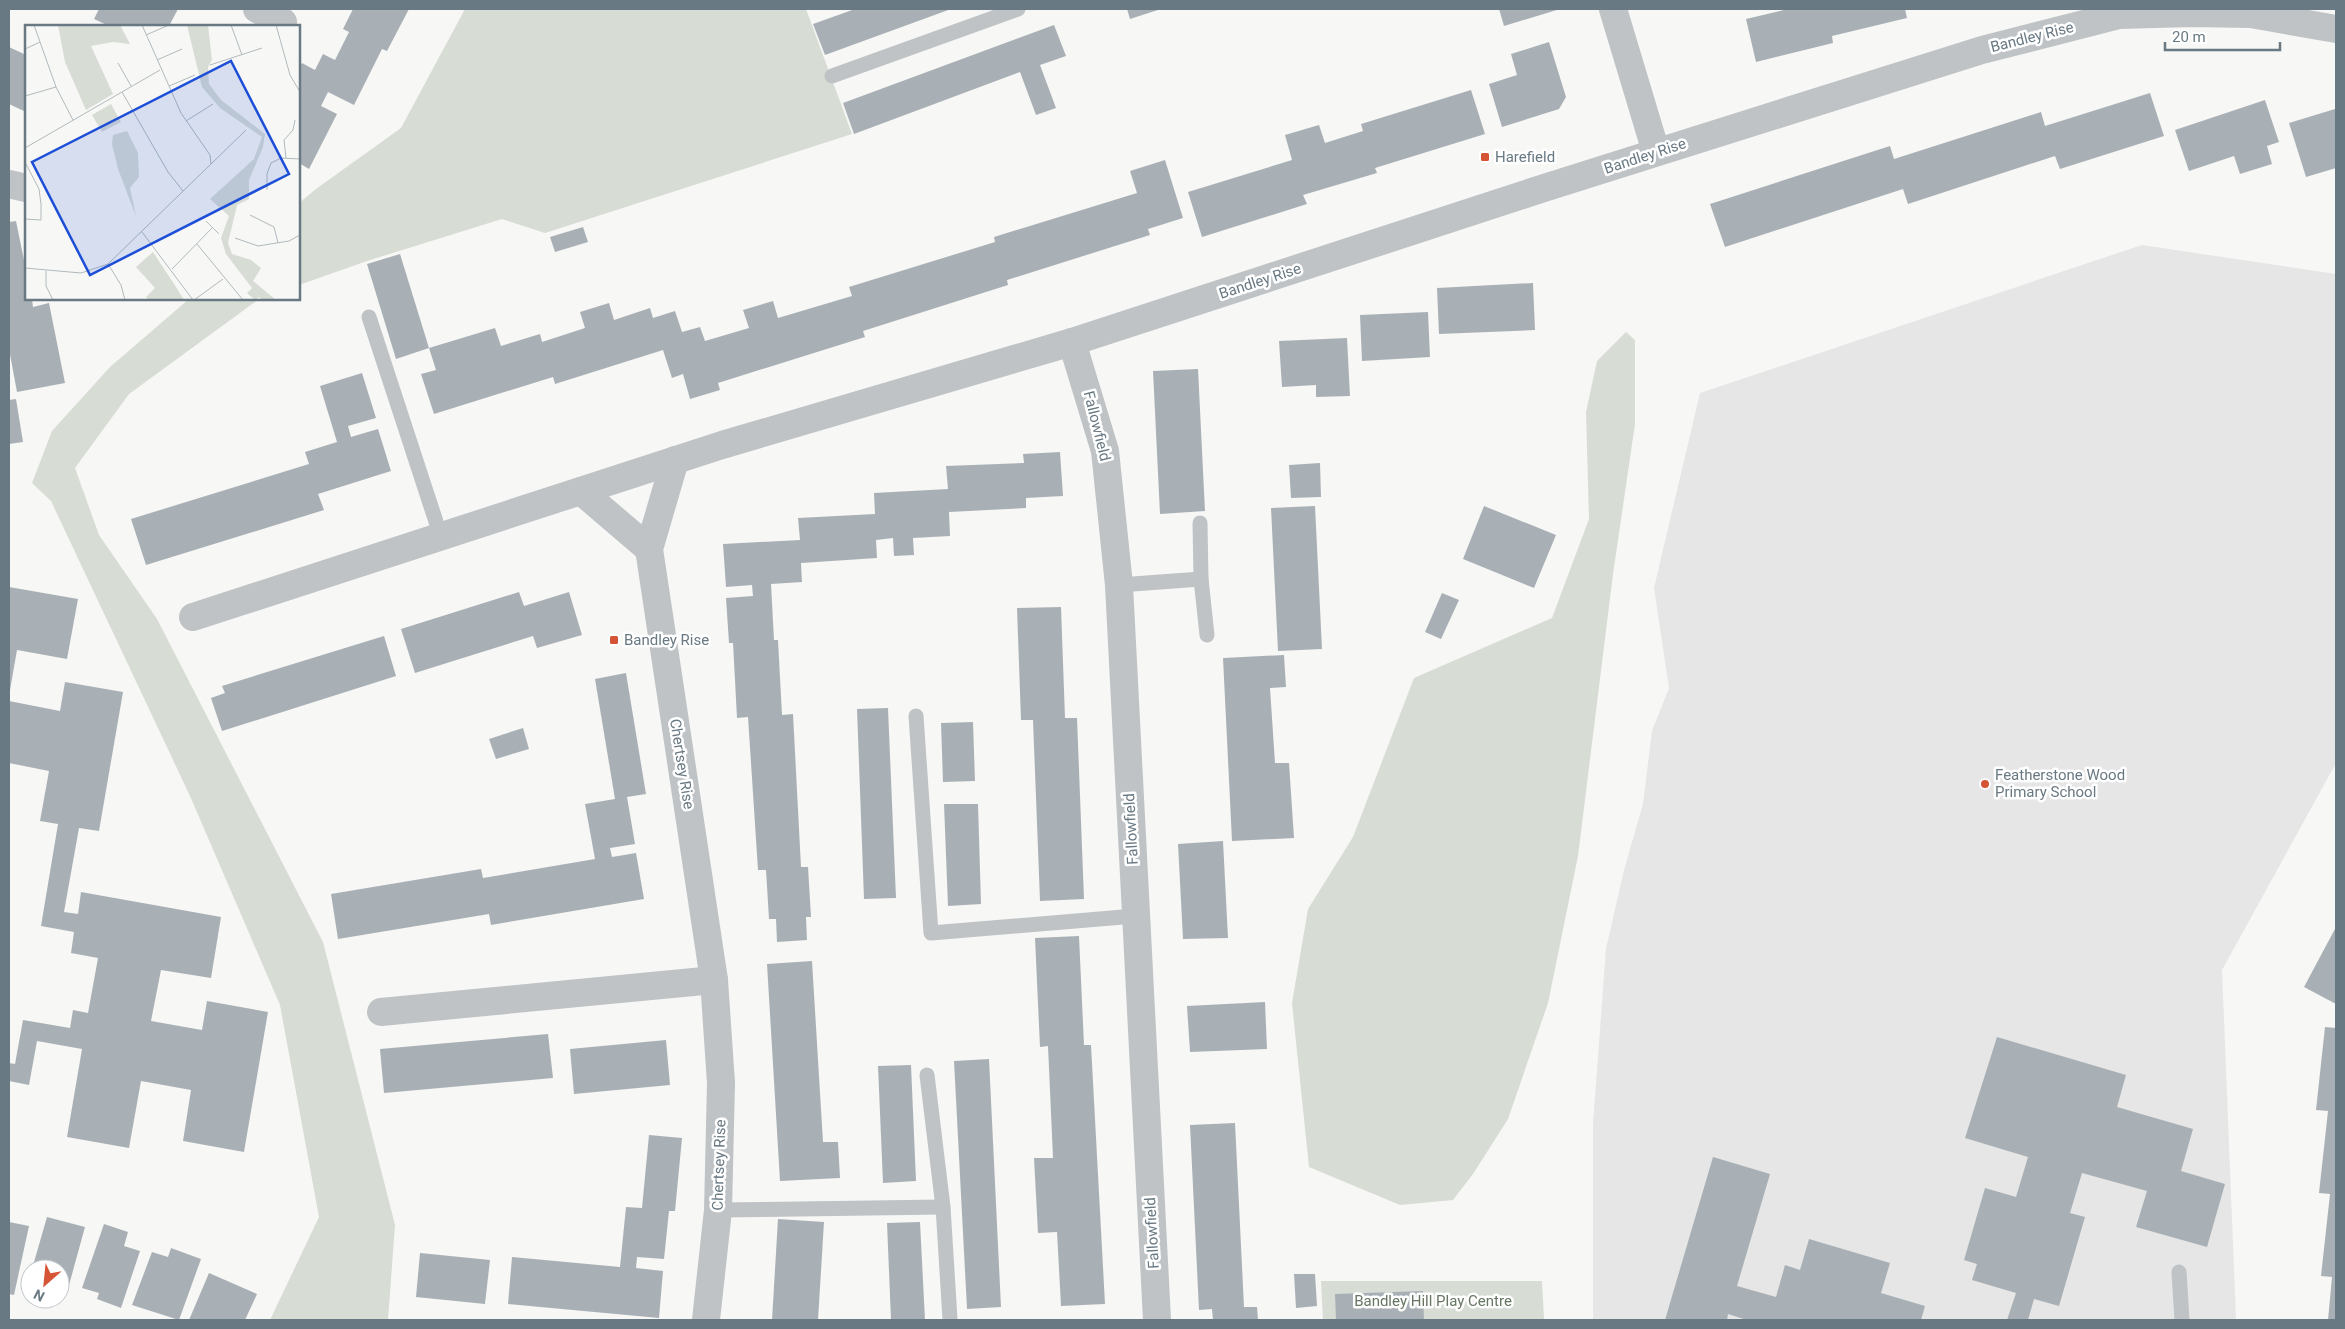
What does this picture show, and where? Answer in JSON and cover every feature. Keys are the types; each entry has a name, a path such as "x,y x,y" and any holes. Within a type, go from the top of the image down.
{"street":[{"path":"242,25 250,9"},
{"path":"257,9 283,22"},
{"path":"1613,9 1656,152"},
{"name":"Bandley Rise","path":"193,617 675,460 1072,342 1656,152 1982,50 2119,12 2251,14 2336,29"},
{"path":"9,184 25,188"},
{"name":"Fallowfield","path":"1072,342 1105,451 1119,585 1157,1320"},
{"name":"Chertsey Rise","path":"675,460 649,549 714,980 721,1083 718,1210 706,1320"},
{"path":"581,491 649,549"},
{"path":"381,1012 714,980"}],"lane":[{"path":"832,76 1018,9"},
{"path":"369,317 441,537"},
{"path":"1200,523 1201,580 1207,635"},
{"path":"1119,585 1201,580"},
{"path":"916,716 930,932 1136,916"},
{"path":"927,1075 944,1207 950,1319"},
{"path":"718,1210 944,1207"},
{"path":"2178,1272 2182,1320"}],"shaded area":[{"name":"Featherstone Wood Primary School","path":"2142,245 2336,274 2336,763 2222,970 2236,1320 1593,1320 1593,1124 1606,949 1624,870 1643,804 1652,731 1669,688 1654,588 1700,393"}],"green space":[{"path":"465,9 806,9 852,134 545,233 502,219 367,261 300,285 300,202 401,128"},
{"path":"188,300 258,300 129,394 75,468 99,535 157,619 323,942 395,1225 388,1320 270,1320 319,1217 280,1005 190,796 51,501 32,483 52,431 110,367"},
{"path":"1626,332 1635,340 1635,424 1613,574 1578,856 1548,1003 1508,1119 1473,1174 1453,1200 1400,1205 1309,1167 1292,1003 1308,909 1353,837 1414,678 1552,618 1589,519 1586,412 1597,361"},
{"name":"Bandley Hill Play Centre","path":"1321,1281 1542,1281 1544,1320 1323,1320"}],"building":[{"path":"99,9 178,9 170,25 107,25 94,19"},
{"path":"353,9 409,9 387,51 382,49 354,105 328,92 321,106 337,114 309,169 300,164 300,67 302,63 315,70 323,54 335,60 349,32 343,29"},
{"path":"855,9 951,9 825,55 813,24"},
{"path":"1127,9 1161,9 1130,19"},
{"path":"1499,9 1560,9 1504,26"},
{"path":"1788,9 1905,9 1907,18 1832,36 1833,43 1756,62 1746,19"},
{"path":"1054,25 1066,56 1040,65 1056,108 1036,115 1020,72 854,134 843,103"},
{"path":"1549,42 1566,97 1559,109 1502,127 1489,84 1517,75 1511,54"},
{"path":"9,47 25,55 25,112 9,104"},
{"path":"1471,90 1485,134 1375,168 1377,173 1303,195 1307,204 1202,237 1188,192 1292,160 1285,135 1319,125 1325,143 1363,131 1361,124"},
{"path":"2150,93 2164,136 2060,169 2055,156 1908,204 1903,189 1725,247 1710,204 1890,146 1894,159 2041,112 2045,126"},
{"path":"2265,100 2279,142 2267,146 2272,164 2240,174 2234,156 2189,171 2175,130"},
{"path":"2335,109 2336,168 2306,177 2289,123"},
{"path":"1165,160 1183,218 1148,229 1150,235 1007,280 1008,285 863,331 865,337 718,383 720,390 690,399 683,374 672,378 663,350 555,384 553,377 434,414 421,374 436,370 429,348 495,328 501,346 540,334 542,342 585,328 580,312 609,303 614,320 650,308 653,318 675,311 682,332 700,327 705,341 749,328 743,310 773,301 778,318 852,296 849,287 995,242 994,237 1137,193 1130,171"},
{"path":"16,221 25,265 25,300 32,300 33,307 49,303 65,383 17,392 9,349 9,222"},
{"path":"583,227 588,242 555,252 550,237"},
{"path":"400,254 429,348 396,359 367,264"},
{"path":"1533,283 1535,330 1439,334 1437,288"},
{"path":"1428,312 1430,357 1362,361 1360,315"},
{"path":"1347,338 1350,396 1316,397 1316,385 1282,387 1279,341"},
{"path":"1198,369 1205,511 1160,514 1153,371"},
{"path":"362,373 376,418 348,426 351,437 378,429 391,471 318,494 324,510 146,565 131,519 309,464 305,452 337,442 320,386"},
{"path":"16,399 23,442 9,444 9,400"},
{"path":"1060,452 1063,496 1026,498 1026,508 949,512 950,536 913,538 914,555 894,556 893,538 876,540 877,558 801,563 802,582 771,584 774,640 778,640 782,715 793,714 801,867 808,867 811,917 806,917 807,940 777,942 776,919 769,919 766,870 758,870 748,717 737,718 733,643 729,643 726,598 753,596 752,585 726,587 723,544 800,540 798,518 875,514 874,493 948,489 946,466 1024,463 1023,454"},
{"path":"1320,463 1321,497 1291,498 1289,465"},
{"path":"1315,506 1322,649 1278,651 1271,508"},
{"path":"1484,506 1556,535 1534,588 1463,559"},
{"path":"9,587 78,599 67,659 17,650 10,690"},
{"path":"519,592 524,606 569,592 582,635 537,648 533,636 415,673 401,629"},
{"path":"1442,593 1459,600 1441,639 1425,632"},
{"path":"1061,607 1065,718 1077,718 1084,899 1040,901 1033,720 1021,720 1017,608"},
{"path":"384,636 396,676 222,731 211,698 225,693 222,686"},
{"path":"1284,655 1286,687 1270,688 1275,763 1289,763 1294,838 1232,841 1223,658"},
{"path":"626,673 646,794 627,797 635,844 610,848 612,857 636,853 644,899 491,925 489,914 338,939 331,894 481,869 483,878 595,859 585,804 615,799 595,679"},
{"path":"65,682 123,692 99,831 79,828 64,912 78,914 81,892 221,917 211,978 161,970 151,1021 202,1030 207,1001 268,1012 244,1152 183,1141 191,1090 141,1081 129,1148 67,1137 82,1049 37,1041 29,1085 9,1081 9,1063 15,1064 23,1020 70,1028 73,1010 88,1013 98,958 71,953 74,932 41,926 58,824 40,821 49,771 9,763 9,701 60,711"},
{"path":"888,708 896,898 864,899 857,709"},
{"path":"973,722 975,781 943,782 941,723"},
{"path":"523,728 529,749 496,759 489,739"},
{"path":"944,804 978,804 981,904 948,906"},
{"path":"1223,841 1228,938 1183,939 1178,844"},
{"path":"2336,927 2336,1004 2304,987"},
{"path":"1079,936 1084,1045 1091,1045 1105,1304 1061,1306 1057,1232 1038,1233 1034,1158 1053,1158 1048,1046 1040,1047 1035,938"},
{"path":"812,961 823,1142 838,1142 840,1178 780,1181 767,964"},
{"path":"1265,1002 1267,1049 1190,1052 1187,1006"},
{"path":"2325,1027 2336,1028 2336,1320 2328,1320 2332,1277 2321,1276 2330,1194 2319,1193 2328,1111 2316,1110"},
{"path":"548,1034 553,1078 384,1093 380,1049"},
{"path":"1997,1037 2126,1075 2117,1107 2193,1129 2181,1171 2225,1184 2207,1247 2136,1227 2147,1191 2082,1173 2070,1213 2085,1217 2059,1306 2034,1299 2028,1320 2007,1320 2016,1293 1972,1280 1977,1264 1964,1260 1985,1188 2016,1197 2028,1157 1965,1138"},
{"path":"666,1040 670,1085 574,1094 570,1049"},
{"path":"989,1059 1001,1307 967,1309 954,1061"},
{"path":"911,1065 916,1181 883,1183 878,1066"},
{"path":"1235,1123 1244,1307 1257,1307 1258,1320 1213,1320 1212,1309 1199,1310 1190,1125"},
{"path":"649,1135 682,1138 675,1211 669,1211 664,1259 637,1257 636,1268 663,1271 659,1318 508,1304 512,1257 620,1267 626,1207 642,1208"},
{"path":"1713,1157 1770,1174 1737,1286 1776,1297 1785,1265 1800,1270 1809,1239 1890,1263 1881,1293 1925,1306 1921,1320 1747,1320 1728,1314 1727,1320 1665,1320"},
{"path":"47,1217 85,1227 70,1281 70,1259 35,1259"},
{"path":"778,1219 824,1222 818,1320 772,1320"},
{"path":"9,1222 29,1226 22,1259 20,1259 14,1295 9,1294"},
{"path":"920,1222 925,1320 891,1320 887,1223"},
{"path":"104,1224 128,1232 124,1246 140,1251 121,1308 97,1299 99,1293 82,1288"},
{"path":"171,1248 201,1259 179,1320 132,1305 152,1252 168,1257"},
{"path":"420,1253 490,1260 485,1304 416,1297"},
{"path":"209,1273 257,1294 245,1320 189,1320"},
{"path":"1294,1274 1315,1274 1317,1306 1296,1308"},
{"path":"1423,1291 1424,1320 1336,1320 1335,1294"}],"place":[{"name":"Harefield","path":"1485,157"},
{"name":"Bandley Rise","path":"614,640"},
{"name":"Featherstone Wood Primary School","path":"1985,784"}]}
